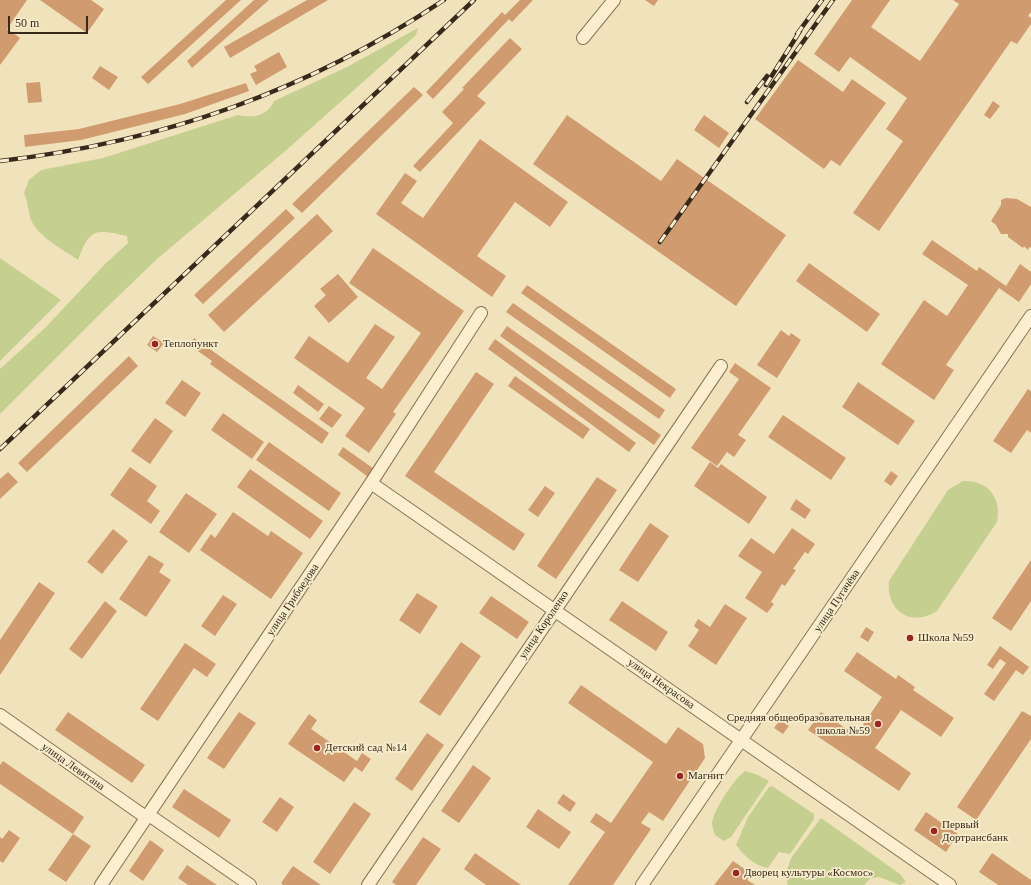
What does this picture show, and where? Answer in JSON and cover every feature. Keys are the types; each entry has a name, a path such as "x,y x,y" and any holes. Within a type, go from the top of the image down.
{"street":[{"path":"583,38 614,0"},
{"name":"улица Грибоедова","path":"101,885 371,484 480,313"},
{"name":"улица Пугачёва","path":"642,885 1031,316"},
{"name":"улица Короленко","path":"368,885 554,610 722,366"},
{"name":"улица Некрасова","path":"371,484 950,885"},
{"name":"улица Левитана","path":"0,716 250,885"}],"green space":[{"path":"418,28 416,35 283,153 157,259 0,414 0,369 45,328 105,264 128,243 127,236 108,232 95,233 90,236 86,242 78,260 45,238 31,220 24,193 29,180 41,170 103,158 238,115 259,115 268,110 274,101 347,67"},
{"path":"0,258 61,300 0,361"},
{"path":"963,481 972,481 980,484 991,492 997,505 997,522 937,611 927,616 918,618 902,614 892,601 889,592 889,581 948,490"},
{"path":"745,771 758,775 769,781 731,837 724,841 715,835 712,823 716,810 725,795 735,781"},
{"path":"772,786 814,814 814,819 790,854 779,852 768,868 758,865 746,856 736,845 748,817 769,787"},
{"path":"821,818 900,874 906,882 900,885 879,877 871,878 864,885 788,885 785,875 791,858"}],"building":[{"path":"0,0 27,0 7,29 20,38 0,65"},
{"path":"40,0 91,0 104,9 87,33"},
{"path":"226,0 241,0 148,84 141,77"},
{"path":"254,0 269,0 192,68 187,61"},
{"path":"307,0 328,0 230,58 224,47"},
{"path":"520,0 533,0 512,22 509,19 433,99 426,92 502,12 505,15"},
{"path":"645,0 658,0 654,6"},
{"path":"852,0 890,0 871,27 920,61 959,4 953,0 1031,0 1031,12 1028,16 1031,18 1031,24 1017,44 1011,41 879,231 853,213 903,141 886,129 907,98 850,57 839,72 814,54"},
{"path":"510,38 522,49 477,96 486,103 420,172 413,166 453,123 442,112 464,89 462,88"},
{"path":"279,52 287,67 256,85 250,74 257,71 254,66"},
{"path":"798,60 843,92 852,79 886,103 840,166 831,160 824,169 755,119"},
{"path":"100,66 118,77 109,90 92,78"},
{"path":"40,82 42,102 28,103 26,83"},
{"path":"246,83 249,91 185,114 81,140 25,147 24,135 79,129 180,104"},
{"path":"414,87 423,95 302,213 292,204"},
{"path":"993,101 1000,106 990,119 984,115"},
{"path":"567,115 661,181 677,159 786,235 736,306 533,164"},
{"path":"704,115 729,133 719,148 694,130"},
{"path":"480,139 568,202 550,227 515,202 477,256 506,276 492,297 376,214 405,173 417,181 401,203 423,218"},
{"path":"1006,198 1017,199 1031,207 1031,248 1029,247 1028,250 1008,237 1008,234 1001,234 996,225 991,221 1001,205 1001,200"},
{"path":"286,209 295,218 203,304 194,295"},
{"path":"317,214 333,231 224,332 208,315"},
{"path":"932,240 977,271 979,267 1006,286 1020,264 1031,272 1031,284 1019,302 999,288 946,365 954,370 934,400 881,364 924,300 947,316 968,285 922,254"},
{"path":"373,248 464,311 393,412 396,414 369,453 345,436 365,408 294,358 309,336 348,363 375,324 395,337 366,378 382,389 421,333 349,283"},
{"path":"809,263 880,314 867,332 796,281"},
{"path":"338,274 358,297 329,323 314,306 326,295 320,289"},
{"path":"527,285 676,389 670,398 521,293"},
{"path":"513,303 665,410 659,419 506,312"},
{"path":"507,326 661,435 654,445 500,336"},
{"path":"781,330 789,336 791,333 801,340 777,378 757,365"},
{"name":"Теплопункт","path":"153,336 164,343 157,352 147,345"},
{"path":"194,338 329,433 322,444 210,364 212,361 189,345"},
{"path":"495,339 636,443 629,452 488,349"},
{"path":"129,356 138,366 27,472 18,463"},
{"path":"735,363 771,388 738,435 746,440 734,457 727,452 717,466 691,448 739,379 729,372"},
{"path":"476,372 494,384 434,472 525,534 514,551 405,476"},
{"path":"515,376 590,429 583,439 508,386"},
{"path":"182,380 201,393 185,417 165,403"},
{"path":"858,382 915,421 898,445 842,407"},
{"path":"298,385 324,404 318,412 293,393"},
{"path":"1028,389 1031,391 1031,433 1027,430 1011,453 993,441"},
{"path":"329,406 342,415 332,428 319,419"},
{"path":"223,413 264,442 252,459 211,430"},
{"path":"783,415 846,458 831,480 768,437"},
{"path":"155,418 173,431 150,464 131,451"},
{"path":"269,442 341,493 329,511 256,460"},
{"path":"343,447 377,471 371,479 338,455"},
{"path":"710,462 718,468 721,464 767,497 749,524 694,486"},
{"path":"130,467 157,486 147,501 160,511 151,524 110,495"},
{"path":"250,469 323,521 310,539 237,487"},
{"path":"891,471 898,476 891,486 884,481"},
{"path":"8,472 18,482 0,499 0,479"},
{"path":"597,477 617,490 556,579 537,566"},
{"path":"545,486 555,493 538,517 528,510"},
{"path":"186,493 217,514 189,553 159,532"},
{"path":"796,499 811,510 805,519 790,509"},
{"path":"233,512 268,536 271,531 303,553 271,599 200,550 211,534 215,538"},
{"path":"650,523 669,536 638,582 619,570"},
{"path":"792,528 815,544 808,554 805,552 793,569 796,570 785,586 782,584 771,602 774,604 767,613 745,598 762,572 738,556 751,538 774,554"},
{"path":"113,529 128,541 102,574 87,562"},
{"path":"149,555 164,564 159,572 171,580 146,617 119,599"},
{"path":"1031,560 1031,601 1011,631 992,618"},
{"path":"39,582 55,593 0,675 0,640"},
{"path":"417,593 438,606 420,634 399,620"},
{"path":"223,595 237,604 215,636 201,626"},
{"path":"491,596 529,622 517,639 479,613"},
{"path":"105,601 117,611 82,659 69,649"},
{"path":"622,601 668,632 656,651 609,620"},
{"path":"725,604 747,618 716,665 688,646 699,630 694,626 698,619 710,627"},
{"path":"866,627 874,632 868,642 860,637"},
{"path":"461,642 481,656 440,716 419,702"},
{"path":"185,643 216,664 207,677 194,668 158,721 140,709"},
{"path":"1000,646 1029,667 1023,675 1016,670 994,701 984,694 1006,663 1000,659 993,669 987,665"},
{"name":"Средняя общеобразовательная школа №59","path":"857,652 896,679 898,675 915,687 913,690 954,718 941,737 901,710 875,748 911,773 899,791 808,730 821,712 856,735 882,697 844,671"},
{"path":"581,685 666,744 678,727 703,744 705,758 663,821 649,812 641,823 651,829 613,885 568,885 605,832 590,822 596,813 611,823 653,762 568,703"},
{"path":"1022,711 1031,716 1031,739 976,820 957,807"},
{"path":"68,712 145,765 132,783 55,730"},
{"path":"239,712 256,723 224,769 207,758"},
{"name":"Детский сад №14","path":"309,714 317,720 311,729 357,761 362,753 371,759 362,772 355,767 344,782 288,744"},
{"path":"780,720 789,726 783,734 774,728"},
{"path":"427,733 444,745 412,791 395,779"},
{"path":"3,761 84,817 73,834 0,784 0,765"},
{"path":"473,765 491,778 459,823 441,811"},
{"path":"184,789 231,820 219,838 172,807"},
{"path":"563,794 576,803 570,812 557,803"},
{"path":"280,797 294,807 277,832 262,822"},
{"path":"354,802 371,814 330,874 313,862"},
{"path":"538,809 571,832 559,849 526,827"},
{"path":"926,812 958,834 946,852 914,830"},
{"path":"9,830 20,838 3,863 0,861 0,837 2,839"},
{"path":"73,834 91,846 66,882 48,870"},
{"path":"423,837 441,849 416,885 396,885 392,882"},
{"path":"150,840 164,850 143,881 129,871"},
{"path":"475,853 521,885 486,885 464,869"},
{"path":"992,853 1031,880 1031,885 998,885 979,872"},
{"name":"Дворец культуры «Космос»","path":"733,861 752,874 747,880 755,885 714,885"},
{"path":"187,865 217,885 188,885 178,878"},
{"path":"293,866 321,885 283,885 281,883"}],"railway":[{"path":"0,161 119,141 176,126 232,108 286,86 340,61 393,32 444,0"},
{"path":"0,449 474,0"},
{"path":"797,34 822,0"},
{"path":"660,242 833,0"},
{"path":"766,85 800,31"},
{"path":"747,102 767,76"}],"place":[{"name":"Теплопункт","path":"155,344"},
{"name":"Школа №59","path":"910,638"},
{"name":"Средняя общеобразовательная школа №59","path":"878,724"},
{"name":"Детский сад №14","path":"317,748"},
{"name":"Магнит","path":"680,776"},
{"name":"Первый Дортрансбанк","path":"934,831"},
{"name":"Дворец культуры «Космос»","path":"736,873"}]}
